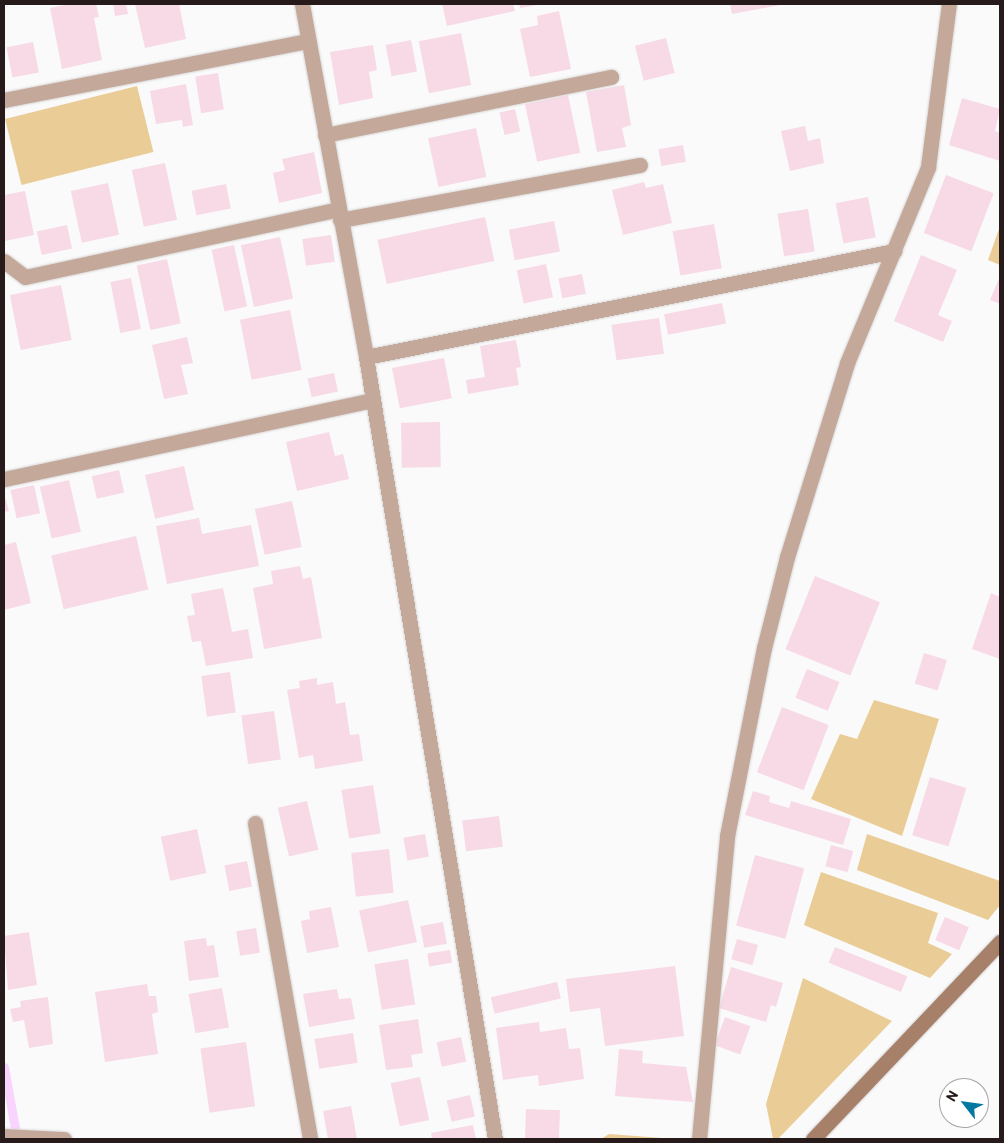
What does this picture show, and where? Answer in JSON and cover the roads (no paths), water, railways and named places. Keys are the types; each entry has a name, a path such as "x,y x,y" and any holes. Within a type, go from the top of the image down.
{"street":[{"path":"302,4 366,357 371,400 495,1139"},
{"path":"698,1139 728,836 764,648 787,557 848,363 928,167 949,4"},
{"path":"4,100 308,41"},
{"path":"325,135 611,77"},
{"path":"4,261 25,277 339,214 640,165"},
{"path":"366,357 894,251"},
{"path":"4,479 371,400"},
{"path":"255,823 310,1139"},
{"path":"813,1139 1000,942"},
{"path":"4,1136 28,1135 64,1139"}],"waterway":[{"path":"4,1067 17,1139"}]}
